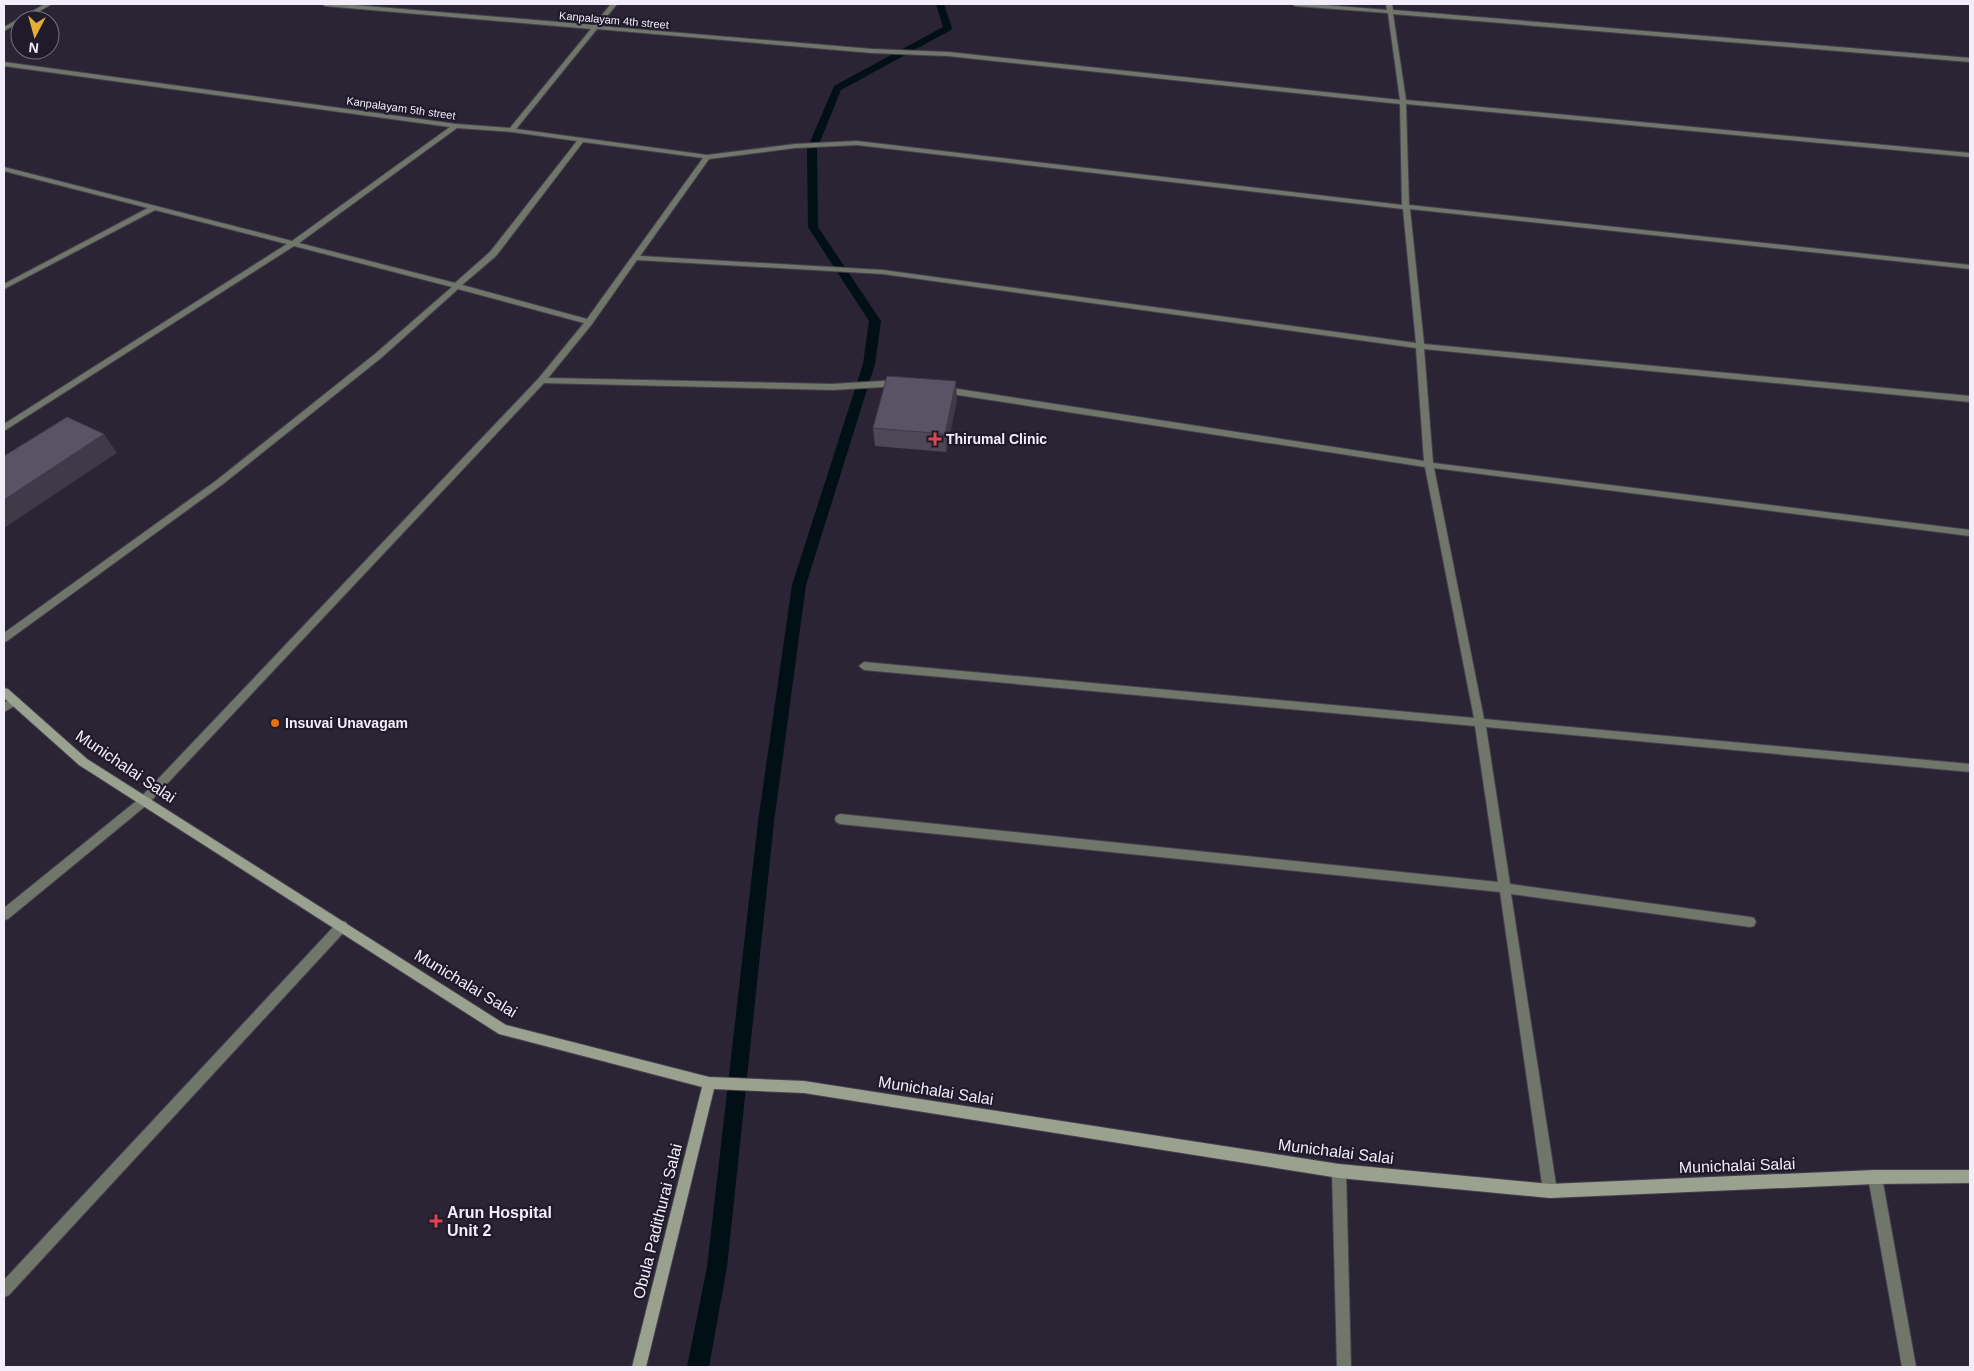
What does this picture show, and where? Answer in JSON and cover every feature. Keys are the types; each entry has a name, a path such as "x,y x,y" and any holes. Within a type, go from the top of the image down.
{"main road":[{"name":"Munichalai Salai","path":"4,692 83,762 503,1030 709,1083 804,1087 1339,1171 1550,1191 1875,1177 1970,1178"},
{"name":"Obula Padithurai Salai","path":"639,1367 709,1083"}],"street":[{"name":"Kanpalayam 4th street","path":"325,4 872,51 948,54 1403,102 1970,155"},
{"path":"512,130 614,4"},
{"path":"1295,4 1390,8 1970,60"},
{"path":"1390,8 1403,102 1406,208 1420,346 1429,465 1480,723 1550,1191"},
{"name":"Kanpalayam 5th street","path":"4,64 456,126 512,130 707,157 795,146 857,143 1406,208 1970,267"},
{"path":"4,428 293,244 456,126"},
{"path":"4,638 220,482 378,356 493,254 581,140"},
{"path":"4,915 144,801 542,380 589,322 707,157"},
{"path":"4,169 589,322"},
{"path":"4,287 154,208"},
{"path":"636,258 883,272 1420,346 1970,399"},
{"path":"542,380 832,387 906,384"},
{"path":"936,389 1429,465 1970,533"},
{"path":"864,666 1970,768"},
{"path":"4,708 14,701"},
{"path":"840,820 1505,888 1750,922"},
{"path":"4,1290 342,926"},
{"path":"1339,1171 1344,1367"},
{"path":"1875,1177 1909,1367"}],"building":[{"path":"887,376 956,381 945,434 873,428"},
{"path":"67,417 104,434 4,500 4,456"}],"waterway":[{"path":"698,1367 717,1267 766,822 799,585 869,364 875,321 813,227 812,149 837,88 948,28 940,4"}],"place":[{"name":"Thirumal Clinic","path":"935,439"},
{"name":"Insuvai Unavagam","path":"275,723"},
{"name":"Arun Hospital Unit 2","path":"436,1221"}]}
